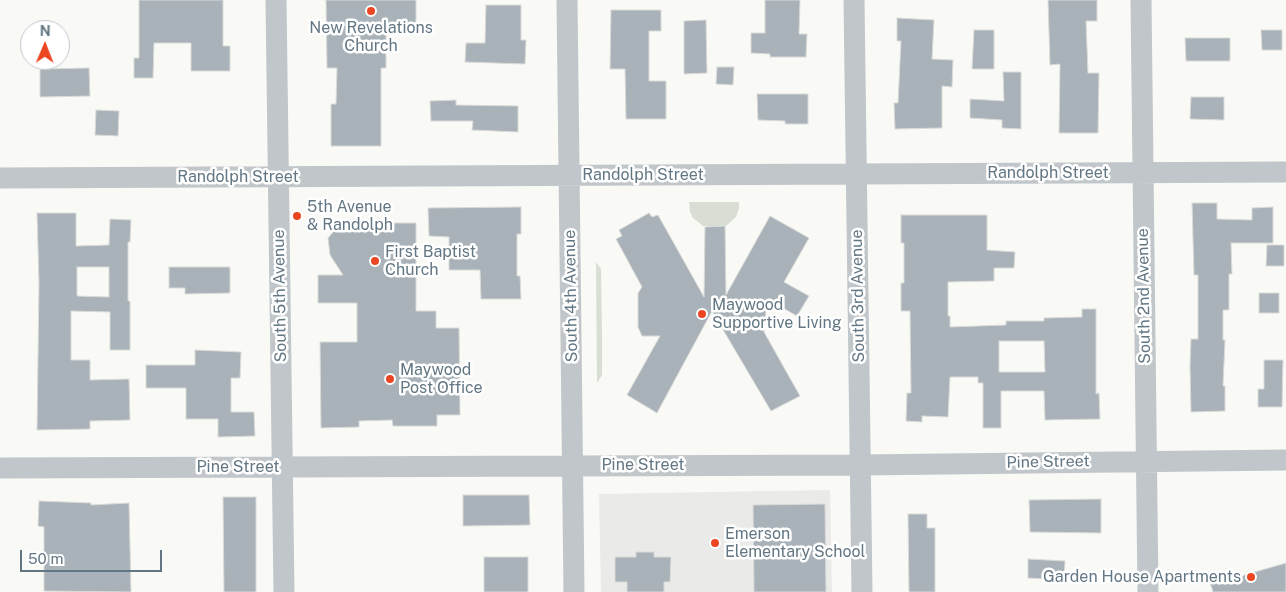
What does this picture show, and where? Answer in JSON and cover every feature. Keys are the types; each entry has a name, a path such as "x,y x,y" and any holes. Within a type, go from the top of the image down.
{"street":[{"name":"South 5th Avenue","path":"276,0 284,592"},
{"name":"South 4th Avenue","path":"567,0 574,592"},
{"name":"South 3rd Avenue","path":"854,0 862,592"},
{"name":"South 2nd Avenue","path":"1141,0 1148,592"},
{"name":"Randolph Street","path":"0,178 1286,172"},
{"name":"Pine Street","path":"0,468 860,465 1286,460"}],"shaded area":[{"path":"689,202 739,202 739,208 736,217 726,226 703,226 693,218"},
{"path":"596,262 601,269 602,332 602,375 597,383"},
{"name":"Emerson Elementary School","path":"830,490 832,592 601,592 599,494"}],"building":[{"path":"139,0 223,0 223,46 230,46 230,71 191,71 191,43 154,43 153,78 134,78 134,58 139,58"},
{"path":"326,0 416,0 416,29 386,29 386,68 381,68 381,146 331,146 331,104 336,104 337,68 327,68"},
{"path":"765,0 800,0 799,34 807,34 806,57 770,57 770,54 751,53 751,33 765,33"},
{"path":"1048,0 1097,0 1097,21 1086,21 1088,73 1099,73 1098,133 1059,133 1060,64 1050,65"},
{"path":"486,5 521,5 521,40 526,40 525,64 465,62 466,43 485,43"},
{"path":"611,10 661,10 661,31 649,31 649,81 666,81 666,119 626,119 625,69 610,69"},
{"path":"897,18 934,20 932,59 953,60 952,87 942,86 942,128 895,129 894,103 898,103 901,41 897,41"},
{"path":"706,20 707,73 684,74 684,21"},
{"path":"974,30 994,30 994,69 972,69"},
{"path":"1261,30 1282,30 1282,50 1262,50"},
{"path":"1185,38 1230,38 1230,61 1186,61"},
{"path":"717,67 734,67 733,85 716,84"},
{"path":"70,68 89,68 90,96 40,97 40,70 70,70"},
{"path":"1003,72 1021,72 1021,129 1002,128 1002,120 970,118 970,99 1004,101"},
{"path":"757,94 808,94 808,124 785,124 785,121 758,120"},
{"path":"1191,97 1224,97 1224,120 1190,119"},
{"path":"456,100 456,105 518,106 518,132 472,130 473,121 431,121 430,101"},
{"path":"96,110 119,111 118,136 95,135"},
{"path":"1192,203 1217,203 1217,219 1252,220 1252,208 1273,207 1273,243 1231,243 1232,274 1229,274 1229,310 1223,310 1223,340 1225,340 1223,386 1225,386 1225,411 1191,412 1191,339 1198,339 1198,275 1194,275"},
{"path":"521,207 521,234 517,234 517,276 520,276 521,299 481,299 480,270 449,270 449,237 429,236 428,208"},
{"path":"37,213 76,213 76,246 109,245 110,219 131,220 130,242 128,242 130,350 110,350 110,312 71,311 71,360 90,360 90,380 129,379 130,420 90,421 90,429 37,430 39,283","holes":["77,267 109,267 109,297 77,296"]},
{"name":"Maywood Supportive Living","path":"649,213 652,217 658,215 704,297 705,227 725,226 726,295 770,216 809,238 784,282 809,296 797,316 767,299 764,332 800,396 771,411 712,311 657,413 627,395 660,336 642,336 638,327 638,293 642,287 616,239 622,236 619,230"},
{"path":"901,215 987,215 987,250 1015,252 1014,268 994,268 994,281 948,282 948,316 950,316 950,327 1006,325 1006,321 1044,321 1044,318 1082,317 1082,309 1096,309 1096,394 1099,393 1100,419 1045,420 1044,391 1001,391 1001,428 983,428 983,383 978,383 978,377 950,377 948,417 922,416 922,422 906,421 907,393 911,393 910,311 901,311 901,283 904,283 904,243 901,243","holes":["999,341 1044,341 1045,372 999,372"]},
{"name":"Maywood Post Office","path":"361,217 361,223 416,223 416,311 436,311 436,328 459,328 460,415 437,415 437,426 393,426 392,420 359,421 359,427 321,428 320,342 357,342 357,303 318,303 318,275 343,275 330,255 328,238 339,225"},
{"path":"1267,245 1284,245 1284,266 1266,266"},
{"path":"169,267 230,267 230,293 185,294 185,288 169,288"},
{"path":"1259,293 1279,293 1279,313 1259,313"},
{"path":"195,350 241,352 240,378 231,378 231,412 254,412 255,436 218,437 218,419 186,419 186,388 146,388 146,365 195,365"},
{"path":"1264,360 1283,360 1282,407 1258,407 1258,389 1264,389"},
{"path":"463,495 529,495 530,525 463,526"},
{"path":"223,497 256,497 256,592 224,592"},
{"path":"1101,499 1101,533 1030,532 1029,500"},
{"path":"39,501 91,503 91,505 129,503 131,592 44,591 44,527 38,526"},
{"path":"825,504 826,592 754,592 753,505"},
{"path":"908,514 927,514 927,528 935,528 935,592 909,592"},
{"path":"636,552 654,552 654,557 671,557 670,582 664,582 664,592 627,592 627,582 615,582 615,557 636,557"},
{"path":"484,557 528,557 528,592 484,592"},
{"path":"1028,559 1065,561 1064,580 1028,578"},
{"name":"Garden House Apartments","path":"1286,563 1286,592 1213,592 1209,579 1240,571 1241,576"}],"place":[{"name":"New Revelations Church","path":"371,11"},
{"name":"5th Avenue & Randolph","path":"297,216"},
{"name":"First Baptist Church","path":"375,261"},
{"name":"Maywood Supportive Living","path":"702,314"},
{"name":"Maywood Post Office","path":"390,379"},
{"name":"Emerson Elementary School","path":"715,543"},
{"name":"Garden House Apartments","path":"1251,577"}]}
